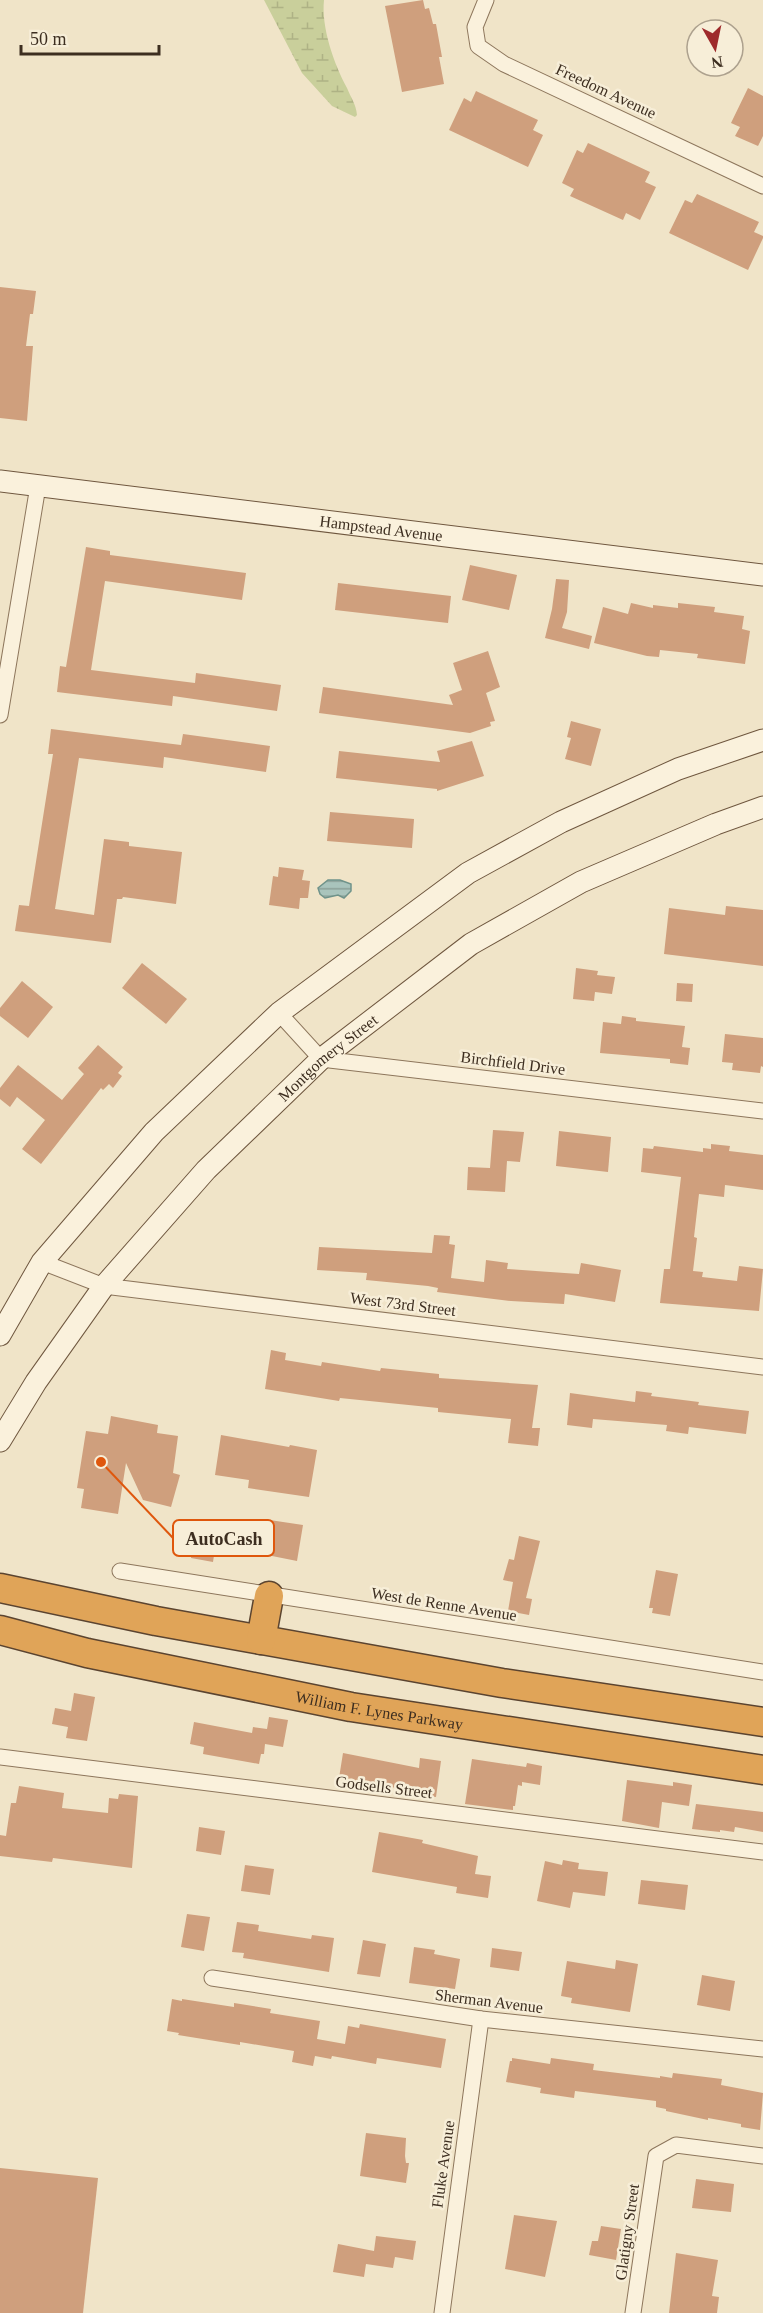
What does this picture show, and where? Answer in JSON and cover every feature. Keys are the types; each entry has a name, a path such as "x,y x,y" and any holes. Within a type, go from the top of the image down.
{"highway":[{"path":"0,1588 156,1621 502,1683 763,1722"},
{"path":"261,1640 269,1596"},
{"name":"William F. Lynes Parkway","path":"0,1630 87,1653 351,1707 763,1770"}],"street":[{"name":"Freedom Avenue","path":"486,0 475,27 478,46 504,64 763,186"},
{"name":"Hampstead Avenue","path":"0,481 763,575"},
{"path":"0,715 39,486"},
{"path":"0,1335 42,1262 154,1132 279,1013 468,873 561,822 678,769 763,740"},
{"name":"Montgomery Street","path":"0,1441 36,1382 104,1286 206,1170 321,1059 471,944 581,882 716,824 763,807"},
{"path":"279,1013 321,1059"},
{"name":"Birchfield Drive","path":"321,1059 763,1111"},
{"name":"West 73rd Street","path":"42,1262 104,1286 763,1366"},
{"name":"West de Renne Avenue","path":"120,1571 763,1672"},
{"name":"Godsells Street","path":"0,1756 763,1852"},
{"name":"Sherman Avenue","path":"212,1978 481,2019 763,2049"},
{"name":"Fluke Avenue","path":"442,2313 481,2019"},
{"name":"Glatigny Street","path":"633,2313 656,2156 676,2145 763,2156"}],"green space":[{"path":"264,0 324,0 324,22 330,45 354,104 357,115 355,117 332,106 302,73"}],"water":[{"path":"328,880 340,880 351,884 351,891 344,898 338,895 325,898 320,894 318,888"}],"building":[{"path":"423,0 425,9 429,8 433,24 436,24 444,84 402,92 385,6"},
{"path":"748,88 763,96 763,136 758,146 735,136 740,127 731,123"},
{"path":"476,91 538,120 533,130 543,135 528,167 449,130 464,98 471,102"},
{"path":"588,143 650,172 645,182 656,187 640,220 626,213 623,220 570,196 574,189 562,183 577,150 583,153"},
{"path":"697,194 759,222 754,232 763,238 748,270 669,233 685,200 692,203"},
{"path":"0,287 36,291 26,346 33,346 27,421 0,418"},
{"path":"86,547 110,551 110,555 246,573 242,600 105,581 91,670 195,683 196,673 281,685 277,711 173,696 172,706 57,692 60,666 66,667"},
{"path":"470,565 517,575 509,610 462,600"},
{"path":"556,579 569,580 567,612 562,628 592,636 589,649 545,638"},
{"path":"338,583 451,596 448,623 335,610"},
{"path":"631,603 653,608 653,605 678,608 678,603 715,607 714,612 744,616 742,629 750,631 745,664 697,658 698,654 660,650 659,657 647,656 594,643 603,607 628,614"},
{"path":"488,651 500,687 486,693 495,721 490,722 491,726 470,733 319,713 323,687 453,705 449,695 462,690 453,663"},
{"path":"571,721 601,729 591,766 565,759 571,738 567,737"},
{"path":"51,729 181,745 183,734 270,746 266,772 164,757 163,768 79,758 55,909 94,915 104,839 129,842 129,846 182,852 176,904 123,897 117,899 111,943 15,931 19,905 29,906 53,754 48,754"},
{"path":"472,741 484,776 437,791 437,789 336,778 339,751 440,762 437,751"},
{"path":"330,812 414,819 412,848 327,841"},
{"path":"279,867 304,870 302,880 310,881 308,898 300,898 299,909 269,905 273,876 278,877"},
{"path":"726,906 763,910 763,966 664,954 669,908 725,915"},
{"path":"142,963 187,999 166,1024 122,988"},
{"path":"576,968 598,971 597,975 615,977 612,994 595,992 594,1001 573,999"},
{"path":"22,981 53,1007 28,1038 0,1016 0,1008"},
{"path":"677,983 693,984 692,1002 676,1001"},
{"path":"622,1016 636,1018 636,1021 685,1026 682,1047 690,1048 688,1065 670,1063 670,1059 600,1053 603,1022 621,1024"},
{"path":"725,1034 763,1038 763,1067 761,1066 760,1073 732,1070 733,1063 722,1062"},
{"path":"98,1045 123,1067 118,1073 122,1076 113,1088 109,1084 103,1090 101,1088 41,1164 22,1149 45,1120 17,1097 10,1107 0,1099 0,1088 18,1065 62,1100 84,1074 78,1068"},
{"path":"493,1130 524,1132 520,1162 507,1161 505,1192 467,1190 468,1167 490,1168"},
{"path":"559,1131 611,1137 608,1172 556,1166"},
{"path":"711,1144 730,1146 729,1151 763,1155 763,1190 725,1185 724,1197 699,1194 693,1271 703,1272 702,1277 737,1281 739,1266 763,1269 759,1311 660,1303 664,1269 670,1269 681,1177 641,1172 643,1148 653,1149 654,1146 703,1152 703,1148 711,1149"},
{"path":"434,1235 450,1236 449,1244 455,1245 451,1278 484,1282 486,1260 508,1263 507,1269 579,1274 581,1263 621,1270 615,1302 565,1294 564,1304 511,1301 437,1292 438,1288 428,1286 366,1280 367,1273 317,1270 319,1247 432,1253"},
{"path":"271,1350 286,1353 285,1360 321,1366 322,1362 380,1371 381,1368 439,1374 439,1378 538,1385 532,1428 540,1428 538,1446 508,1443 511,1419 438,1412 438,1408 340,1398 339,1401 265,1389"},
{"path":"636,1391 652,1393 651,1396 699,1402 698,1405 749,1411 746,1434 689,1427 688,1434 666,1431 667,1425 593,1419 592,1428 567,1425 570,1393 635,1402"},
{"path":"111,1416 158,1425 157,1433 178,1436 173,1473 180,1475 171,1507 143,1500 126,1463 118,1514 81,1508 84,1489 77,1488 86,1431 108,1434"},
{"path":"221,1435 317,1450 309,1497 248,1488 249,1480 215,1475"},
{"path":"197,1519 219,1523 213,1562 191,1558"},
{"path":"263,1519 303,1525 297,1561 257,1553"},
{"path":"519,1536 540,1541 526,1598 532,1599 529,1615 508,1611 513,1582 503,1580 509,1559 514,1560"},
{"path":"656,1570 678,1574 670,1616 652,1613 653,1608 649,1608"},
{"path":"74,1693 95,1697 87,1741 66,1738 68,1727 52,1724 55,1708 71,1711"},
{"path":"269,1717 288,1720 283,1747 265,1744 264,1754 261,1754 259,1764 203,1754 204,1747 190,1744 194,1722 252,1733 253,1727 267,1729"},
{"path":"343,1753 419,1768 420,1758 441,1761 436,1797 384,1786 384,1790 348,1784 349,1780 339,1778"},
{"path":"472,1759 526,1767 527,1763 542,1766 540,1785 522,1782 522,1786 518,1785 513,1810 465,1804"},
{"path":"627,1780 673,1786 673,1782 692,1785 689,1806 662,1802 659,1828 622,1821"},
{"path":"19,1786 64,1793 62,1808 108,1813 109,1798 118,1799 119,1794 138,1796 132,1868 53,1858 52,1862 0,1856 0,1835 6,1836 11,1803 16,1803"},
{"path":"696,1804 763,1812 763,1832 735,1827 734,1832 692,1829"},
{"path":"199,1827 225,1831 221,1855 196,1851"},
{"path":"379,1832 423,1840 422,1843 478,1856 475,1874 491,1876 488,1898 456,1893 457,1887 372,1872"},
{"path":"563,1860 579,1863 578,1869 608,1872 605,1896 573,1892 570,1908 537,1901 545,1861 562,1865"},
{"path":"245,1865 274,1869 270,1895 241,1891"},
{"path":"641,1880 688,1885 685,1910 638,1904"},
{"path":"187,1914 210,1917 204,1951 181,1947"},
{"path":"237,1922 259,1925 258,1931 311,1939 312,1935 334,1938 329,1972 243,1958 244,1953 232,1952"},
{"path":"363,1940 386,1944 380,1977 357,1974"},
{"path":"414,1947 435,1950 434,1954 460,1959 455,1989 409,1983"},
{"path":"492,1948 522,1952 519,1971 490,1967"},
{"path":"616,1960 638,1964 630,2012 571,2003 572,1998 561,1996 567,1961 615,1969"},
{"path":"702,1975 735,1981 730,2011 697,2005"},
{"path":"172,1999 234,2007 234,2003 271,2009 270,2013 320,2021 317,2039 345,2044 348,2026 359,2028 360,2024 446,2039 441,2068 377,2058 376,2064 332,2056 331,2059 315,2056 313,2066 292,2062 294,2051 178,2035 179,2033 167,2031"},
{"path":"512,2058 550,2064 551,2058 594,2064 593,2070 660,2078 660,2076 672,2078 673,2073 722,2079 721,2085 763,2093 760,2130 741,2127 741,2124 666,2111 666,2109 656,2107 656,2101 575,2091 574,2098 540,2093 541,2088 506,2082"},
{"path":"366,2133 406,2138 405,2156 406,2163 409,2163 406,2183 360,2176"},
{"path":"0,2168 98,2178 83,2313 0,2313"},
{"path":"696,2179 734,2184 731,2212 692,2208"},
{"path":"514,2215 557,2221 545,2277 505,2269"},
{"path":"601,2226 621,2229 616,2260 589,2255 592,2241 598,2241"},
{"path":"376,2236 416,2241 413,2260 395,2257 393,2268 366,2264 364,2277 333,2272 338,2244 374,2251"},
{"path":"676,2253 718,2260 712,2296 719,2297 717,2313 669,2313"}],"place":[{"name":"AutoCash","path":"101,1462"}]}
